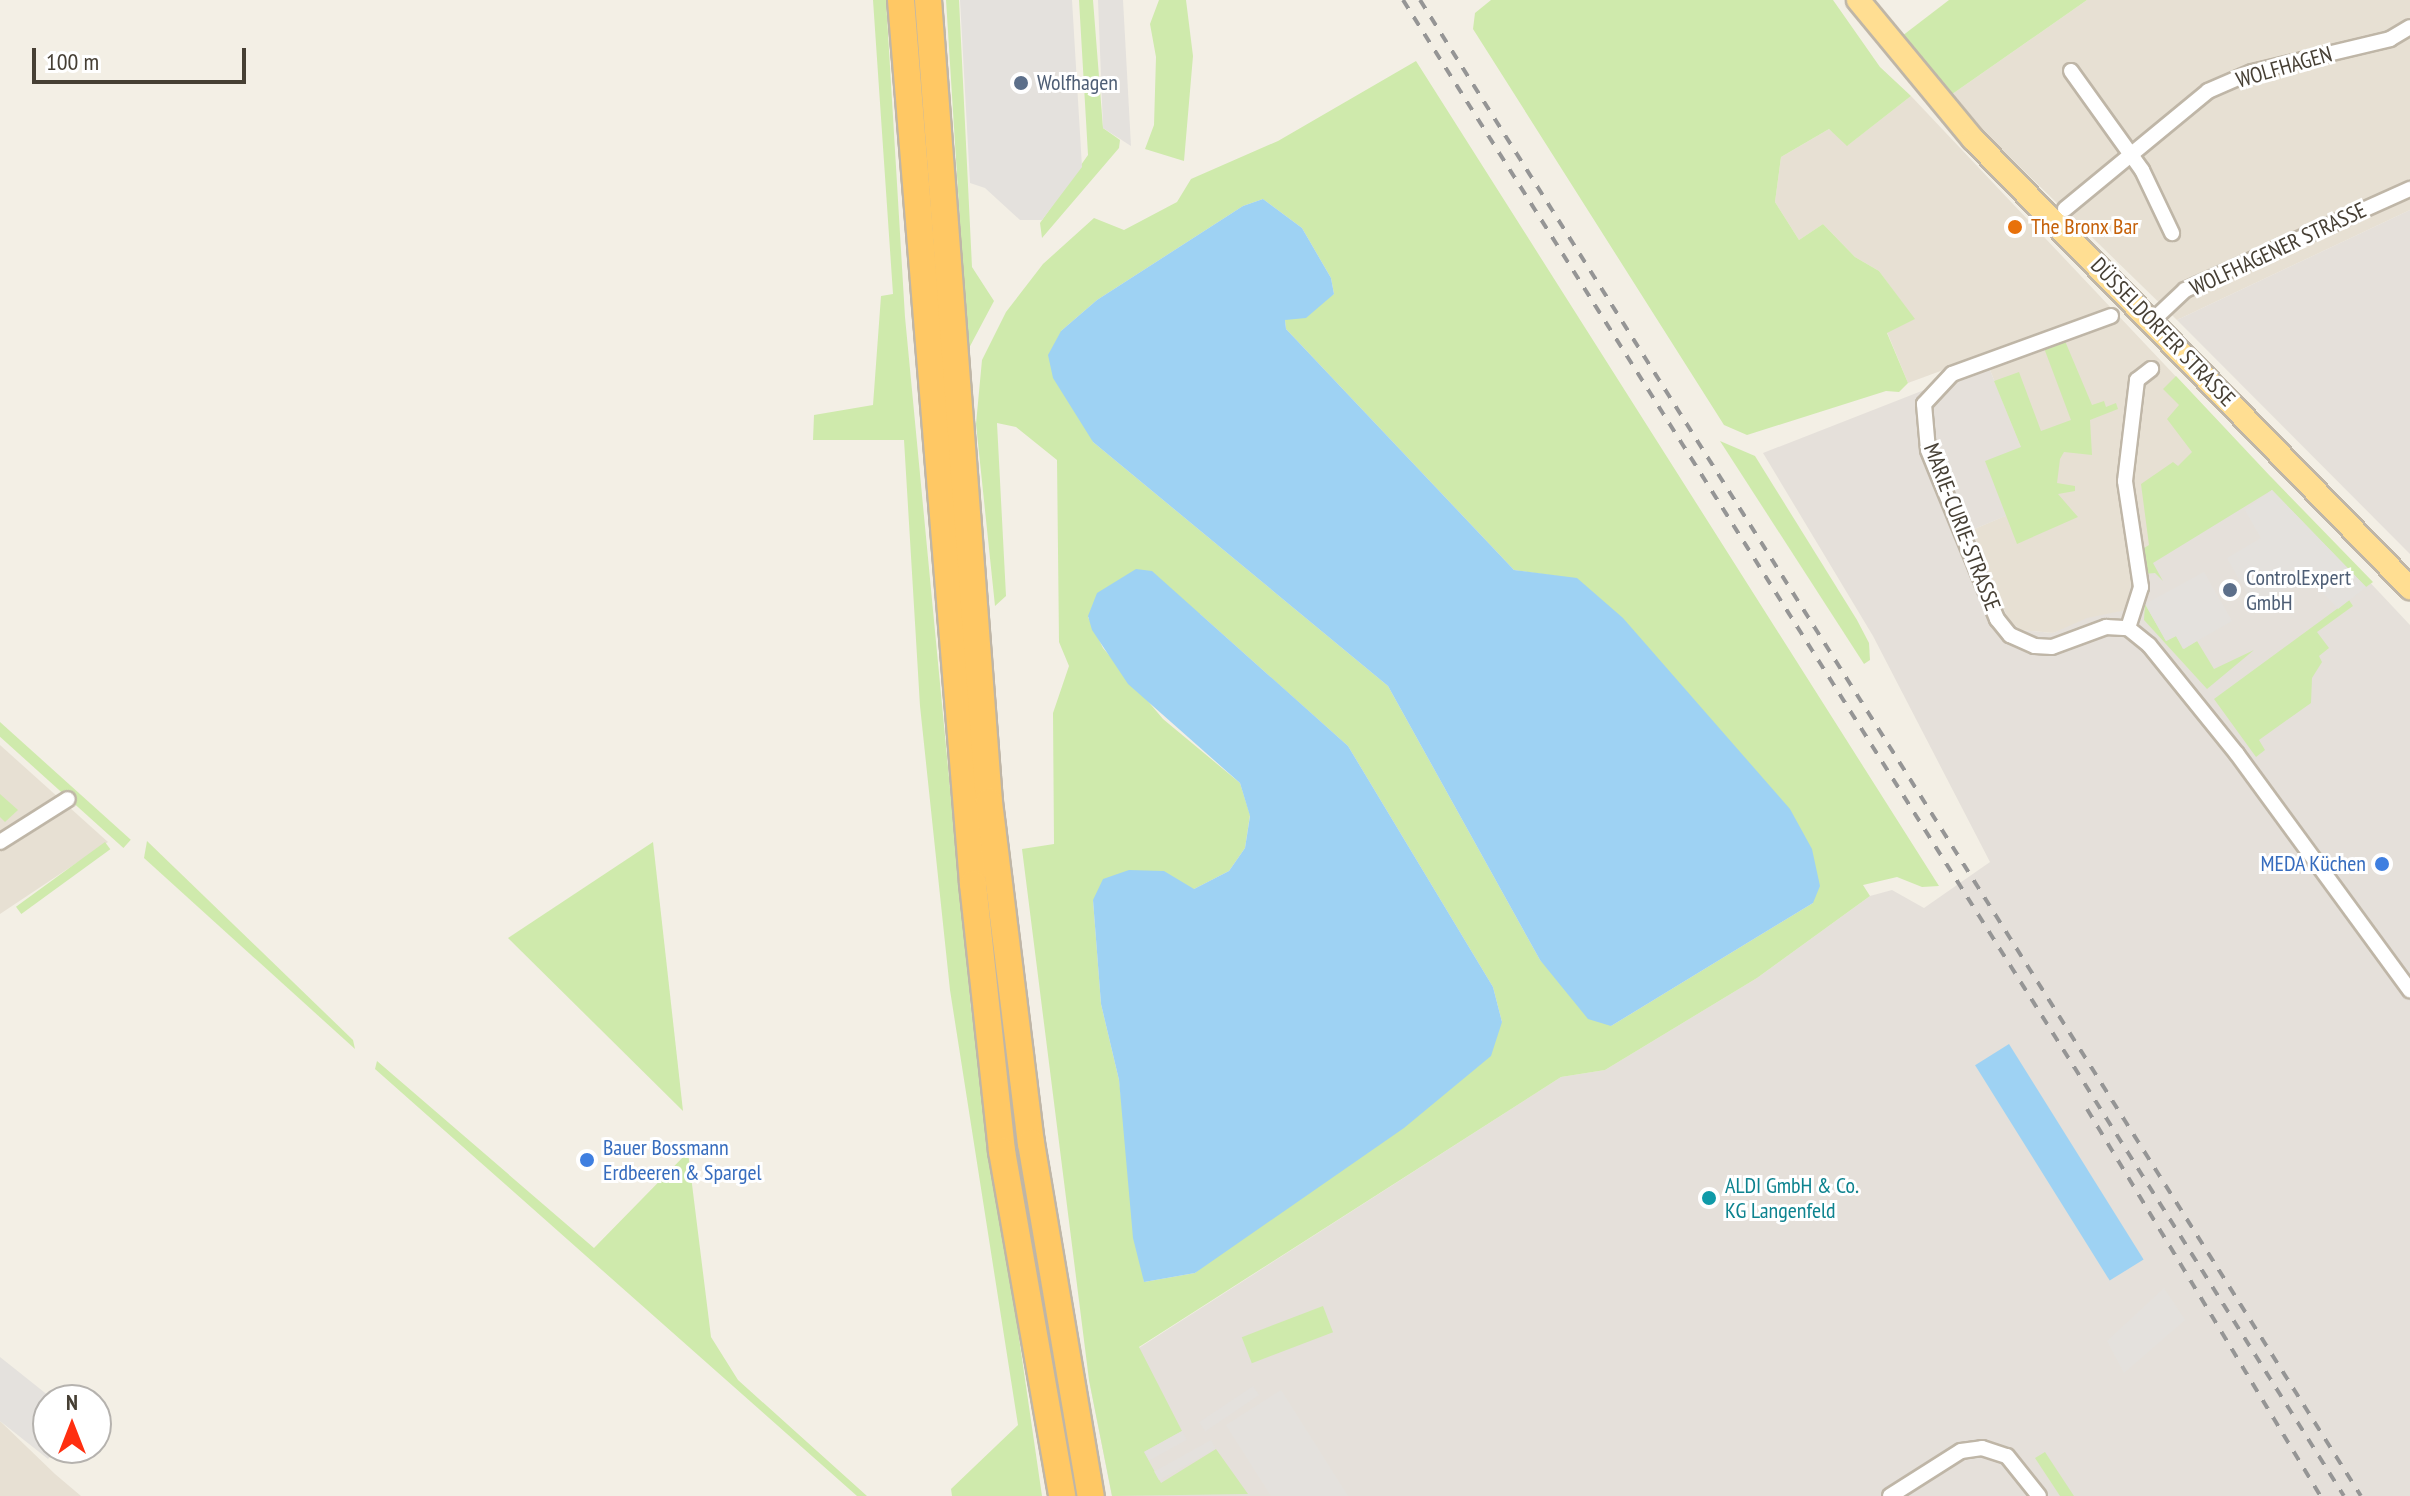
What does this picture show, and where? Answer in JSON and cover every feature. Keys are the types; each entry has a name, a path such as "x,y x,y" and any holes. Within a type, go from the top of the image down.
{"highway":[{"path":"901,0 973,884 1002,1151 1062,1496"},
{"path":"928,0 989,802 1031,1143 1091,1496"},
{"path":"1048,1423 1052,1496"}],"main road":[{"name":"DÜSSELDORFER STRASSE","path":"1858,0 1973,139 2410,588"}],"street":[{"name":"WOLFHAGEN","path":"2065,209 2208,91 2252,72 2390,39 2410,27"},
{"path":"2071,71 2129,155 2172,233"},
{"name":"WOLFHAGENER STRASSE","path":"2152,321 2185,290 2410,189"},
{"name":"MARIE-CURIE-STRASSE","path":"2111,316 1952,374 1924,404 1928,450 2003,628 2018,640 2052,647 2106,627 2128,628"},
{"path":"2151,369 2137,380 2125,481 2141,587 2128,628 2168,664 2410,990"},
{"path":"0,824 6,838 68,799"},
{"path":"1890,1496 1961,1451 1982,1448 2007,1456 2039,1496"}],"shaded area":[{"name":"Wolfhagen","path":"960,0 1072,0 1082,167 1042,220 1020,220 985,188 970,183"},
{"path":"1098,0 1123,0 1131,146 1103,128"},
{"path":"2087,0 2410,0 2410,210 2177,320 1948,97"},
{"path":"1911,96 2232,436 2134,585 2126,610 2053,633 2020,630 2008,619 1972,530 2005,516 1985,461 2021,447 1984,355 1908,383 1887,332 1914,319 1879,271 1855,257 1823,224 1799,240 1775,202 1781,157 1829,129 1848,145"},
{"path":"2410,210 2410,554 2177,320"},
{"path":"1988,365 2021,447 2008,515 1972,530 2008,619 2020,630 2053,633 2087,618 2126,610 2133,573 2271,477 2410,625 2410,1496 1112,1496 1089,1380 1561,1077 1605,1070 1757,978 1870,896 1892,890 1924,908 1990,862 1873,636 1763,453"},
{"path":"2272,490 2366,587 2338,609 2308,576 2255,608 2227,558 2261,538 2245,510"},
{"path":"2204,572 2232,621 2183,649 2176,636 2166,641 2145,604"},
{"path":"0,745 108,842 0,914"},
{"path":"2164,1288 2185,1320 2124,1373 2107,1341"},
{"path":"0,1357 34,1384 32,1446 0,1421"},
{"path":"1253,1386 1259,1395 1205,1431 1199,1422"},
{"path":"1281,1390 1348,1496 1271,1496 1226,1425"},
{"path":"0,1421 32,1452 32,1464 45,1464 81,1496 0,1496"},
{"path":"1182,1431 1187,1440 1149,1461 1144,1452"},
{"path":"1211,1440 1216,1449 1159,1480 1154,1472"}],"green space":[{"path":"873,0 886,0 905,317 971,1008 1042,1496 952,1496 951,1489 1018,1425 950,990 920,706 904,440 813,440 814,415 873,405 881,296 893,294"},
{"path":"946,0 959,0 972,267 994,301 968,350"},
{"path":"1079,0 1093,0 1103,128 1120,140 1119,148 1042,238 1040,223 1088,155"},
{"path":"1159,0 1186,0 1193,56 1184,161 1145,149 1154,125 1156,57 1150,24"},
{"path":"1491,0 1833,0 1880,67 1911,96 1847,146 1829,129 1781,157 1775,202 1799,240 1823,224 1855,257 1879,271 1915,319 1887,333 1908,383 1899,392 1886,391 1747,435 1724,425 1473,29 1475,13"},
{"path":"1949,0 2087,0 1948,97 1902,36"},
{"path":"1416,61 1939,886 1922,887 1897,877 1863,885 1870,896 1757,978 1605,1070 1561,1077 1139,1347 1182,1431 1144,1452 1161,1483 1216,1449 1248,1494 1112,1496 1089,1380 1022,849 1054,844 1053,713 1069,666 1059,642 1057,460 1016,427 997,423 1006,596 995,606 976,424 982,360 1006,312 1043,264 1094,218 1124,230 1177,202 1191,179 1278,141","holes":["1263,199 1302,228 1331,278 1334,294 1285,320 1286,329 1514,570 1577,579 1813,903 1611,1026 1540,960 1388,686 1093,442 1061,331 1097,300 1243,206","1200,614 1348,746 1493,987 1502,1022 1195,1273 1144,1282 1119,1080 1101,1004 1093,900 1194,889 1229,871 1245,848 1250,815 1240,783 1163,719 1103,648 1088,617"]},
{"path":"2065,341 2092,405 2104,401 2106,407 2116,403 2118,409 2090,420 2092,455 2064,452 2060,459 2057,483 2075,486 2075,491 2058,494 2078,517 2017,544 1985,461 2021,447 1994,381 2019,372 2041,431 2071,420 2044,348"},
{"path":"2176,376 2373,582 2366,587 2272,490 2153,563 2163,581 2155,573 2144,574 2139,551 2149,545 2141,484 2173,462 2178,466 2192,452 2167,419 2179,405 2163,389"},
{"path":"1720,441 1755,456 1857,620 1869,643 1870,660 1864,664"},
{"path":"2349,600 2353,606 2317,632 2329,648 2319,656 2322,662 2312,678 2311,703 2259,740 2265,750 2256,757 2214,699"},
{"path":"2145,604 2166,641 2176,636 2184,649 2197,641 2214,669 2254,650 2207,689 2144,620"},
{"path":"0,722 131,840 123,848 0,737"},
{"path":"0,794 18,810 5,822 0,817"},
{"path":"147,841 353,1040 355,1049 144,858"},
{"path":"105,842 110,849 21,914 16,907"},
{"path":"653,842 683,1111 508,938"},
{"path":"377,1061 594,1248 688,1152 711,1337 738,1380 867,1496 857,1496 375,1069"},
{"path":"1323,1306 1333,1332 1252,1363 1242,1337"},
{"path":"2045,1452 2074,1496 2060,1496 2035,1458"}],"water":[{"path":"1263,199 1302,228 1331,278 1334,294 1306,318 1285,320 1286,329 1514,570 1577,578 1623,618 1790,809 1812,849 1820,886 1813,903 1611,1026 1588,1019 1540,960 1388,686 1093,442 1053,378 1048,355 1061,331 1097,300 1243,206"},
{"path":"1136,569 1152,571 1348,746 1493,987 1502,1022 1491,1056 1404,1128 1195,1273 1144,1282 1133,1238 1119,1080 1101,1004 1093,900 1103,879 1129,870 1164,871 1194,889 1229,871 1245,848 1250,816 1240,783 1128,684 1092,630 1088,616 1097,593"},
{"path":"2009,1044 2144,1259 2110,1281 1975,1065"}],"railway":[{"path":"1403,0 2344,1496"},
{"path":"1420,0 2361,1496"},
{"path":"2087,1109 2320,1496"}],"place":[{"name":"Wolfhagen","path":"1021,83"},
{"name":"The Bronx Bar","path":"2015,227"},
{"name":"ControlExpert GmbH","path":"2230,590"},
{"name":"MEDA Küchen","path":"2382,864"},
{"name":"Bauer Bossmann Erdbeeren & Spargel","path":"587,1160"},
{"name":"ALDI GmbH & Co. KG Langenfeld","path":"1709,1198"}]}
